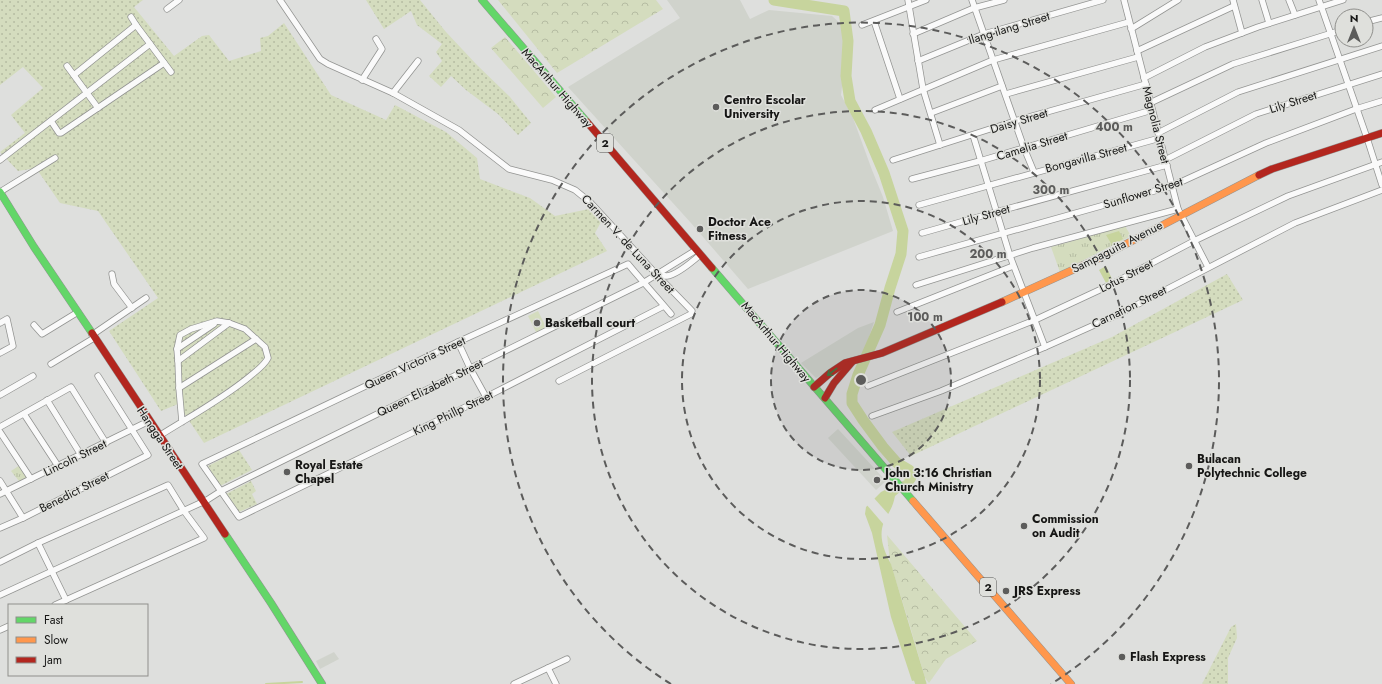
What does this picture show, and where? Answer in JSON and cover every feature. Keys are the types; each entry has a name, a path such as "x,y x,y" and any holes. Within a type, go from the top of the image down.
{"main road":[{"name":"MacArthur Highway","path":"482,0 825,398 904,492 951,544 1071,684"},
{"name":"Sampaguita Avenue","path":"814,387 833,370 845,363 882,353 1023,293 1101,257 1179,212 1272,169 1382,133"},
{"name":"Hangga Street","path":"1,195 148,421 271,603 322,684"},
{"path":"825,398 834,382 854,361"}],"street":[{"path":"167,9 179,0"},
{"name":"Carmen V. de Luna Street","path":"280,0 320,59 362,80 393,93 459,130 509,169 552,180 575,190 591,203 692,311 692,314 559,381"},
{"path":"908,0 923,89 940,145"},
{"path":"862,25 926,0"},
{"path":"972,0 1024,148 1034,172"},
{"path":"913,34 974,8 1004,0"},
{"name":"Ilang-ilang Street","path":"918,61 984,34 1103,0"},
{"name":"Magnolia Street","path":"1124,0 1179,212 1208,267"},
{"path":"1131,29 1178,0"},
{"path":"1262,0 1269,23"},
{"path":"1289,0 1295,15"},
{"path":"1319,0 1382,185"},
{"path":"1144,78 1205,47 1269,23 1343,0"},
{"path":"1006,94 1137,54 1233,3 1242,33"},
{"path":"131,17 171,72"},
{"path":"874,21 900,99"},
{"path":"875,110 993,60 1129,22"},
{"path":"74,75 136,25"},
{"path":"1150,103 1234,64 1334,32"},
{"path":"362,80 382,49 376,39"},
{"path":"0,160 150,44"},
{"name":"Bongavilla Street","path":"919,205 1159,136 1238,92 1382,46"},
{"path":"393,93 418,61"},
{"path":"51,121 59,133 61,133 164,63"},
{"path":"67,66 98,108"},
{"name":"Lily Street","path":"922,234 1166,163 1256,114 1382,74"},
{"name":"Daisy Street","path":"893,160 1015,121 1146,84"},
{"path":"931,113 1002,86"},
{"name":"Sunflower Street","path":"919,257 1172,186 1266,143 1356,109 1382,101"},
{"name":"Camelia Street","path":"912,179 980,161 1152,110"},
{"path":"973,135 987,186 1013,266 1045,347"},
{"path":"1,195 55,158"},
{"name":"Lotus Street","path":"868,386 1035,320 1108,286 1288,196 1382,162"},
{"name":"Carnation Street","path":"872,416 941,391 1045,347 1119,314 1295,223 1382,190"},
{"path":"916,285 1033,248 1179,212"},
{"name":"Queen Elizabeth Street","path":"0,595 184,511 643,283 679,261 698,252"},
{"name":"Queen Elizabeth Street","path":"657,275 667,276 684,267 698,252"},
{"path":"679,261 684,267"},
{"name":"Queen Victoria Street","path":"221,492 202,464 458,342 628,264 643,283"},
{"path":"896,312 1013,266"},
{"path":"112,274 114,284 132,308"},
{"path":"643,283 671,314"},
{"path":"51,364 146,298"},
{"name":"King Phillp Street","path":"221,492 239,517 486,397 664,306"},
{"path":"34,325 42,334 78,312"},
{"path":"0,323 8,319 13,346 0,353"},
{"path":"176,349 217,321"},
{"path":"159,436 182,422 236,388 265,364 268,358 265,348 245,328 217,321 191,329 180,336 176,349 182,422"},
{"path":"178,361 229,323"},
{"path":"179,388 256,339"},
{"path":"458,342 486,397"},
{"path":"0,395 33,376"},
{"path":"98,376 132,430"},
{"path":"0,427 71,387 106,443"},
{"path":"46,400 81,455"},
{"path":"24,414 58,466"},
{"name":"Lincoln Street","path":"0,494 148,421"},
{"name":"Benedict Street","path":"0,528 23,518 148,454 132,430"},
{"path":"0,432 31,479"},
{"path":"0,481 23,518"},
{"path":"0,562 38,543 168,485 184,511 204,538 57,604"},
{"path":"38,543 66,600"},
{"path":"514,684 567,659"},
{"path":"548,668 556,684"},
{"path":"529,677 532,684"}],"shaded area":[{"name":"Centro Escolar University","path":"667,0 740,0 750,19 769,10 832,16 841,24 847,36 847,47 841,95 853,118 883,197 893,231 748,289 691,223 568,87 680,18"},
{"path":"1119,231 1123,239 1112,245 1106,235"},
{"path":"1106,266 1112,279 1106,283 1099,270"},
{"path":"874,322 863,355 850,359 816,378 801,363 858,328"},
{"path":"838,429 886,481 876,490 828,438"},
{"path":"909,466 913,478 912,482 895,496 882,527 882,538 884,549 891,564 925,678 912,681 891,617 872,533 865,514 866,507 881,492 907,479 908,474 905,469"},
{"path":"334,652 339,659 320,669 316,661"}],"green space":[{"path":"0,0 143,0 134,7 174,56 202,36 209,35 229,61 261,51 260,38 268,36 284,23 331,95 386,120 395,105 446,132 477,158 480,179 530,198 555,216 589,209 601,222 595,233 607,251 204,443 178,404 161,411 109,331 158,298 98,211 60,203 36,168 18,171 0,152 25,133 11,115 43,88 23,67 0,85"},
{"path":"366,0 420,0 446,32 510,97 531,123 518,135 498,114 466,90 451,76 441,87 429,76 442,61 436,52 442,44 417,25 411,11 384,29"},
{"path":"498,0 656,0 663,9 557,73"},
{"path":"505,37 556,97 543,108 491,48"},
{"path":"1125,226 1131,236 1060,272 1051,247"},
{"path":"1227,274 1243,300 911,456 892,432 1112,337"},
{"name":"Basketball court","path":"538,311 547,329 537,334 528,316"},
{"path":"239,450 252,470 220,486 208,466"},
{"path":"20,465 28,477 19,481 11,471"},
{"path":"251,481 256,491 252,494 257,504 239,512 226,494"},
{"path":"887,535 977,641 946,659 929,683 925,678 890,562"},
{"path":"1236,624 1237,638 1228,658 1228,684 1202,684 1231,627"}],"pier":[{"path":"873,497 890,516 885,526 866,504"}],"waterway":[{"path":"774,0 844,11 848,41 846,76 850,101 866,131 884,173 903,231 901,254 880,325 858,375 852,394 852,403 883,447 897,463 909,470 911,477 910,479"},
{"path":"915,666 921,684"},
{"path":"266,684 302,682"}],"traffic: fast":[{"path":"482,0 587,122"},
{"path":"0,192 34,247 92,333"},
{"path":"712,268 913,501"},
{"path":"225,534 322,684"}],"traffic: slow":[{"path":"1002,302 1101,257 1259,175"},
{"path":"913,501 1071,684"}],"traffic: jam":[{"path":"587,122 712,268"},
{"path":"1259,175 1272,169 1382,133"},
{"path":"814,387 830,373 845,363 882,353 1002,302"},
{"path":"92,333 225,534"},
{"path":"825,398 834,383 852,362"}],"place":[{"name":"Centro Escolar University","path":"716,107"},
{"name":"Doctor Ace Fitness","path":"700,229"},
{"name":"Basketball court","path":"537,323"},
{"name":"Bulacan Polytechnic College","path":"1189,466"},
{"name":"Royal Estate Chapel","path":"287,472"},
{"name":"John 3:16 Christian Church Ministry","path":"877,480"},
{"name":"Commission on Audit","path":"1024,526"},
{"name":"JRS Express","path":"1006,591"},
{"name":"Flash Express","path":"1122,657"}]}
